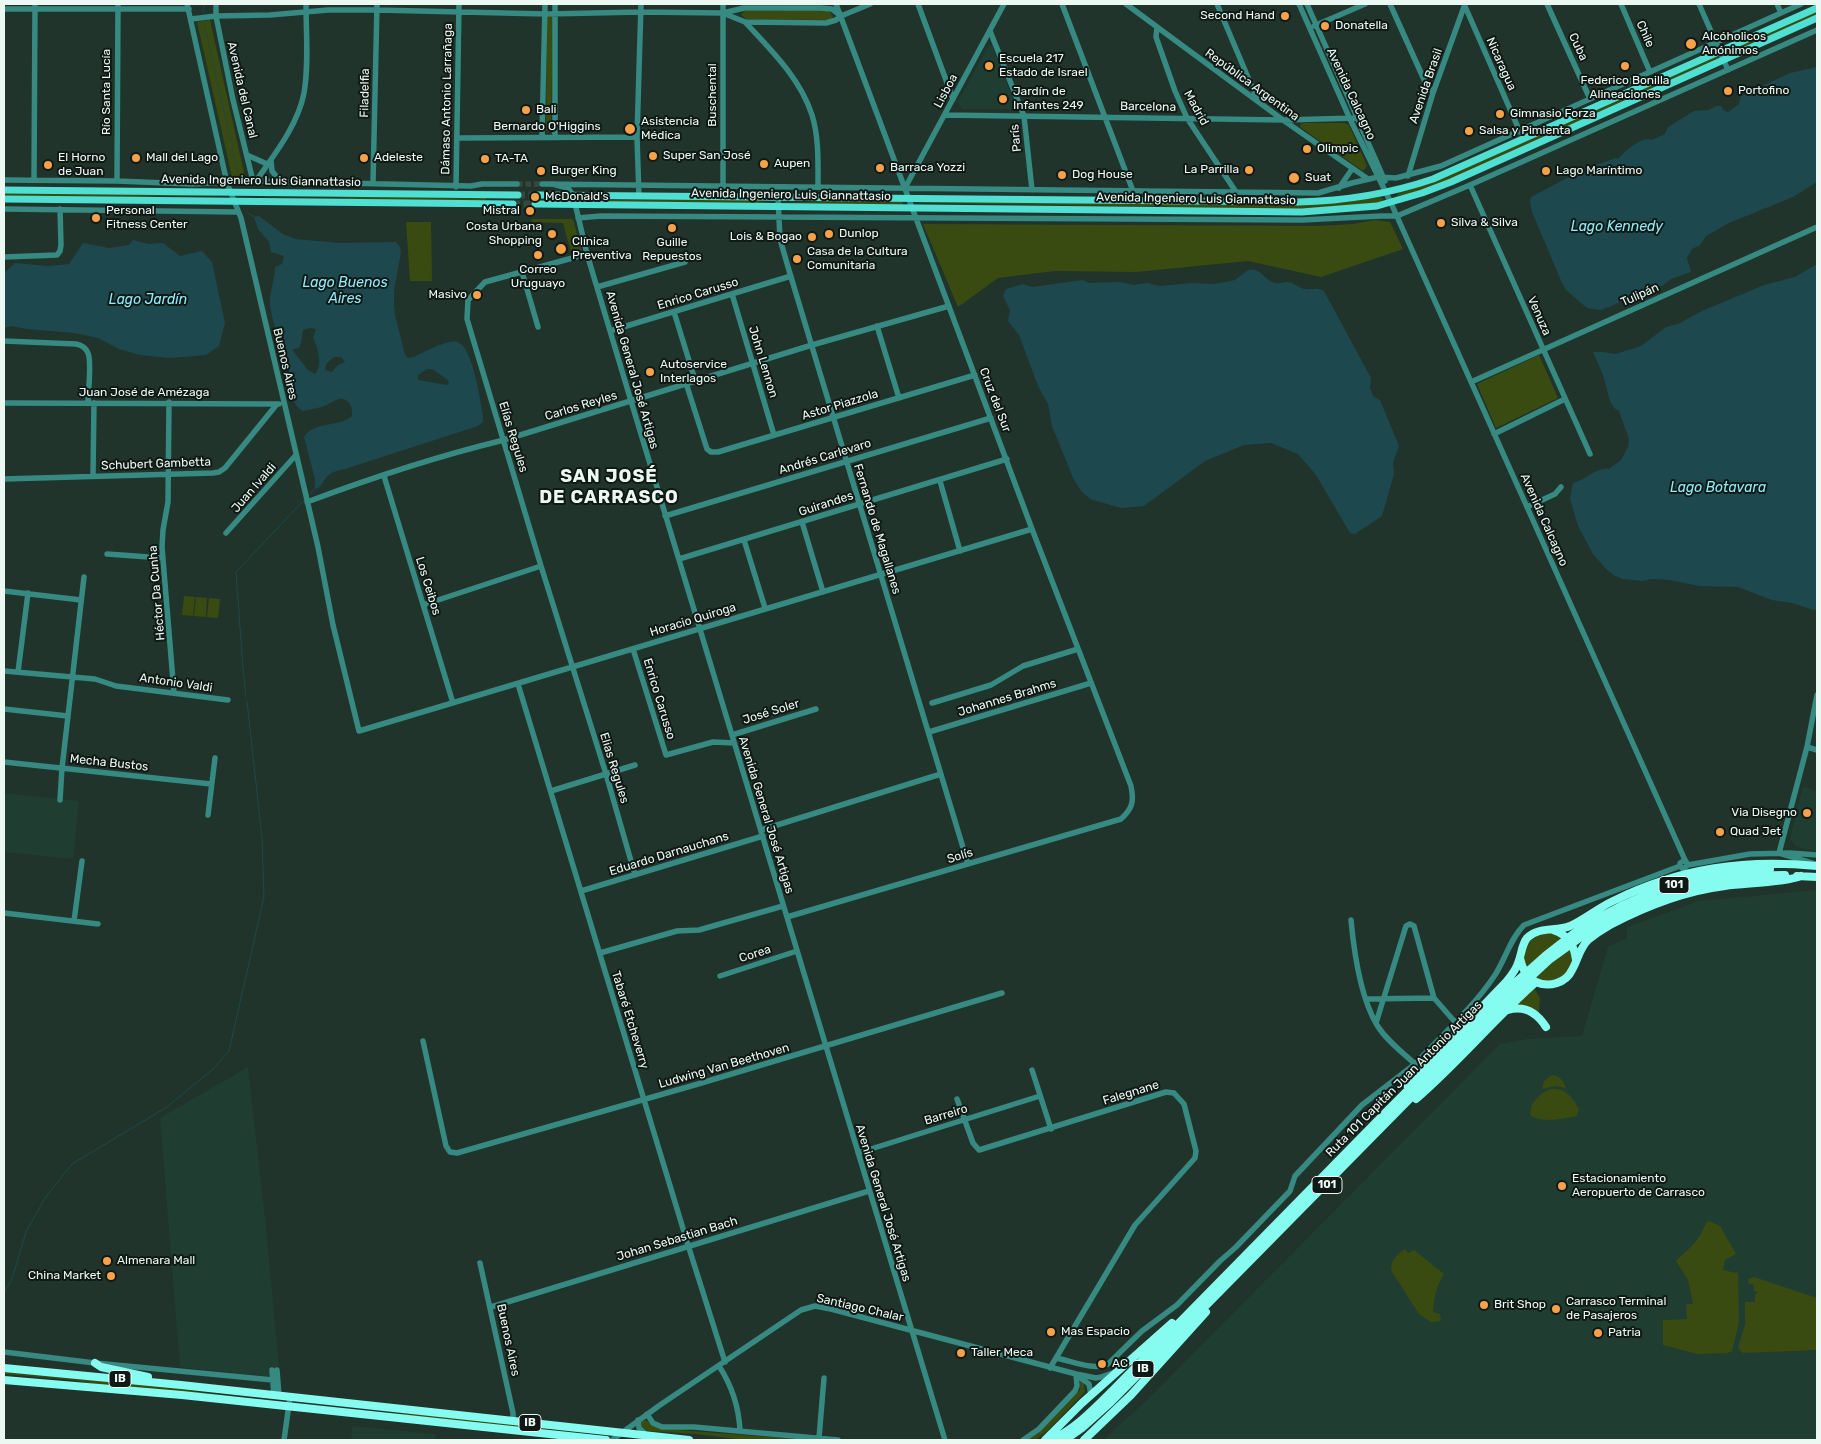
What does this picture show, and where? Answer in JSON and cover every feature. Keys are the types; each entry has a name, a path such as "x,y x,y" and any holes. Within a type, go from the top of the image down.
{"highway":[{"path":"1390,1114 1414,1077 1506,982 1516,968 1523,944 1535,932 1564,928 1575,924 1612,901 1632,892 1692,872 1745,864 1794,864 1817,867"},
{"name":"Ruta 101 Capitán Juan Antonio Artigas","path":"1579,934 1606,913 1637,898 1686,881 1726,872 1817,867"},
{"name":"Ruta 101 Capitán Juan Antonio Artigas","path":"1045,1440 1091,1395 1196,1300 1203,1298 1390,1114 1520,983 1544,956 1579,934 1626,910 1689,887 1723,880 1758,876 1817,877"},
{"path":"1520,958 1526,974 1536,982 1547,985 1556,984 1564,980 1572,971 1576,960 1589,939 1609,926 1666,900 1723,886 1792,879 1801,876"},
{"path":"1552,930 1562,933 1570,940 1575,949 1576,960"},
{"path":"1390,1114 1400,1114 1436,1082 1536,982"},
{"path":"1506,1010 1520,1007 1525,1009 1542,1020 1546,1027"},
{"name":"Ruta 101 Capitán Juan Antonio Artigas","path":"1084,1440 1146,1379 1213,1305 1218,1294 1390,1114"},
{"name":"IB","path":"1065,1440 1082,1428 1111,1402 1218,1294"},
{"name":"IB","path":"1051,1440 1069,1429 1091,1411 1203,1298"},
{"path":"95,1363 101,1367 181,1385"},
{"name":"IB","path":"4,1368 181,1385 689,1440"},
{"name":"IB","path":"4,1380 606,1440"}],"main road":[{"name":"Avenida Ingeniero Luis Giannattasio","path":"538,195 1298,202 1347,200 1417,185 1448,173 1817,8"},
{"name":"Avenida Ingeniero Luis Giannattasio","path":"535,204 1302,212 1349,209 1391,203 1451,182 1817,18"},
{"name":"Avenida Ingeniero Luis Giannattasio","path":"4,190 518,195"},
{"name":"Avenida Ingeniero Luis Giannattasio","path":"4,199 513,204"}],"street":[{"name":"Avenida del Canal","path":"216,4 216,16 233,100 254,181"},
{"path":"254,181 269,162 294,121 304,94 306,4"},
{"name":"Dámaso Antonio Larrañaga","path":"456,194 459,4"},
{"path":"542,137 545,4"},
{"path":"555,4 555,137"},
{"path":"639,196 637,137 641,4"},
{"name":"Buschental","path":"722,186 723,4"},
{"name":"Cruz del Sur","path":"836,4 1130,786 1133,804"},
{"path":"723,13 746,22 826,23 870,4"},
{"path":"918,4 953,99"},
{"name":"Lisboa","path":"905,188 1004,4"},
{"path":"1062,4 1133,191"},
{"name":"República Argentina","path":"1126,4 1368,180"},
{"path":"1217,4 1259,102"},
{"name":"Avenida Calcagno","path":"1299,4 1381,178 1683,861"},
{"name":"Avenida Calcagno","path":"1307,4 1354,118"},
{"path":"1310,28 1365,4"},
{"path":"1390,4 1426,84 1433,92"},
{"name":"Avenida Brasil","path":"1408,176 1433,92 1464,4"},
{"name":"Nicaragua","path":"1464,4 1520,132"},
{"name":"Cuba","path":"1547,4 1590,99"},
{"name":"Chile","path":"1620,4 1650,72"},
{"path":"1699,4 1728,70"},
{"path":"1777,4 1781,13"},
{"name":"Avenida Ingeniero Luis Giannattasio","path":"542,184 1318,193 1368,180 1408,176 1442,166 1801,4"},
{"path":"4,9 35,6 117,7 189,5"},
{"name":"Buenos Aires","path":"189,5 227,182 241,218 306,499 333,626 359,731"},
{"path":"34,180 35,6"},
{"name":"Río Santa Lucía","path":"117,7 117,181"},
{"path":"191,19 377,7 459,12 546,14 723,13 744,8 822,8 832,9 840,16"},
{"name":"Filadelfia","path":"373,183 377,7"},
{"path":"746,22 789,71 804,96 812,116 818,148 818,187"},
{"name":"Madrid","path":"1157,27 1156,33 1160,46 1175,91 1187,118 1236,192"},
{"name":"Avenida Ingeniero Luis Giannattasio","path":"578,218 601,216 744,216 1302,220 1397,216 1817,30"},
{"name":"París","path":"990,31 1024,116 1032,190"},
{"name":"Barcelona","path":"945,115 1283,120 1354,118"},
{"name":"Bernardo O'Higgins","path":"457,138 637,137"},
{"path":"247,155 269,162"},
{"path":"269,162 272,171 280,181"},
{"path":"1340,188 1352,169"},
{"name":"Avenida Ingeniero Luis Giannattasio","path":"4,180 191,184 254,181 471,186 482,184 517,184"},
{"path":"183,192 191,184"},
{"path":"552,184 568,188 573,195"},
{"name":"Venuza","path":"1470,185 1590,454"},
{"name":"Avenida General José Artigas","path":"573,195 587,254 665,516 827,1046 944,1440"},
{"name":"Fernando de Magallanes","path":"778,198 780,239 790,276 968,864"},
{"path":"739,206 744,216"},
{"path":"4,209 238,212"},
{"path":"4,257 57,255 62,245 60,209"},
{"name":"Tulipán","path":"1471,382 1817,227"},
{"path":"538,327 522,272 587,254"},
{"path":"597,287 685,262"},
{"name":"Elías Regules","path":"522,272 485,282 470,297 467,319 573,668"},
{"name":"Enrico Carusso","path":"610,331 790,276"},
{"name":"John Lennon","path":"732,294 774,435"},
{"name":"Carlos Reyles","path":"306,499 504,440 695,380 948,306"},
{"path":"674,312 695,380"},
{"path":"877,326 899,398"},
{"path":"4,341 76,344 87,351 89,358 93,476"},
{"name":"Astor Piazzola","path":"686,383 707,449 711,452 718,452 975,375"},
{"path":"1494,434 1565,400"},
{"name":"Juan José de Amézaga","path":"4,403 169,402 277,404 284,402"},
{"name":"Héctor Da Cunha","path":"169,402 168,502 163,530 163,558 174,693"},
{"name":"Schubert Gambetta","path":"4,479 219,472 225,468 277,404"},
{"name":"Andrés Carlevaro","path":"665,516 991,418"},
{"name":"Juan Ivaldi","path":"226,533 296,455"},
{"name":"Guirandes","path":"679,559 940,481 1007,459"},
{"name":"Los Ceibos","path":"384,476 453,703"},
{"path":"940,481 960,551"},
{"path":"1527,507 1555,494 1561,487"},
{"path":"802,522 823,592"},
{"name":"Horacio Quiroga","path":"359,731 1032,528"},
{"path":"744,540 765,608"},
{"path":"107,554 163,558"},
{"path":"423,605 541,566"},
{"path":"60,800 84,577"},
{"path":"4,591 81,600"},
{"path":"18,672 28,593"},
{"name":"Enrico Carusso","path":"633,648 666,755 713,742 734,743"},
{"path":"932,703 991,685 1023,666 1078,649"},
{"name":"Elias Regules","path":"573,668 635,875"},
{"name":"Antonio Valdi","path":"4,671 95,678 116,686 228,700"},
{"name":"Johannes Brahms","path":"929,732 1091,683"},
{"name":"Tabaré Etcheverry","path":"518,684 688,1245 722,1364 736,1401 740,1431"},
{"path":"1779,853 1807,747 1817,695"},
{"path":"4,709 68,716"},
{"name":"José Soler","path":"732,734 816,709"},
{"path":"1807,747 1817,750"},
{"path":"208,815 215,758"},
{"name":"Mecha Bustos","path":"4,762 211,784"},
{"path":"551,791 635,765"},
{"name":"Eduardo Darnauchans","path":"581,891 941,774"},
{"name":"Solís","path":"787,917 1121,819 1129,812 1133,804"},
{"path":"1779,853 1817,867"},
{"path":"1056,1358 1102,1367 1108,1364 1142,1331 1177,1305 1290,1191 1295,1176 1362,1104 1415,1064 1455,1022 1495,975 1516,932 1524,925 1683,861 1750,854 1817,855"},
{"path":"74,921 82,861"},
{"path":"600,954 677,931 699,930 783,906"},
{"path":"4,913 98,924"},
{"path":"1351,920 1354,956 1366,999 1376,1023 1383,1033 1415,1064"},
{"path":"1376,1023 1406,926 1410,924 1414,926 1434,998 1455,1022"},
{"path":"1512,941 1523,944"},
{"name":"Corea","path":"720,976 797,951"},
{"name":"Ludwing Van Beethoven","path":"423,1041 446,1146 450,1152 457,1153 644,1100 1002,993"},
{"path":"1366,999 1434,998"},
{"path":"1414,1077 1415,1064"},
{"path":"1032,1070 1051,1129"},
{"name":"Falegnane","path":"957,1098 975,1147 979,1150 1166,1092 1174,1093 1184,1104 1196,1151 1195,1158 1152,1203 1135,1225 1050,1368"},
{"name":"Barreiro","path":"858,1153 1040,1096"},
{"name":"Johan Sebastian Bach","path":"491,1307 869,1191"},
{"name":"Buenos Aires","path":"480,1263 514,1421"},
{"name":"Santiago Chalar","path":"612,1440 638,1420 801,1310 810,1306 910,1330 1076,1374 1102,1377 1119,1370"},
{"path":"4,1352 95,1363 273,1380"},
{"path":"274,1370 277,1396 273,1380 274,1370"},
{"path":"1076,1374 1089,1384 1091,1395"},
{"path":"1023,1440 1039,1429 1075,1391 1077,1386 1076,1374"},
{"path":"819,1438 824,1378"},
{"path":"284,1440 290,1398"},
{"path":"647,1414 653,1423 662,1427 740,1431 838,1440"},
{"path":"638,1420 639,1428 648,1436"}],"shaded area":[{"name":"Escuela 217 Estado de Israel","path":"989,45 992,46 1016,109 962,109 958,102"},
{"name":"Via Disegno","path":"1803,787 1817,791 1817,852 1796,846 1790,839"},
{"path":"4,793 79,801 73,859 4,852"},
{"path":"1817,891 1817,1440 1103,1440 1146,1401 1500,1044 1527,1039 1582,1036 1608,947 1627,938 1627,927 1699,901"},
{"path":"248,1067 266,1227 280,1378 180,1367 160,1118"},
{"path":"352,1426 436,1434 435,1440 351,1440"}],"green space":[{"path":"828,10 833,16 831,20 746,19 741,15 744,11"},
{"path":"1817,11 1817,15 1726,55 1726,52"},
{"path":"547,17 553,17 551,131 546,131"},
{"path":"210,20 245,177 232,177 197,22"},
{"path":"1717,56 1719,58 1450,180 1416,193 1396,196 1399,193 1435,181"},
{"path":"1301,123 1345,123 1349,125 1367,166 1363,171 1300,127"},
{"path":"4,193 217,196 116,198 4,197"},
{"path":"367,196 486,197 486,200 335,200 247,197 334,198"},
{"path":"1380,197 1383,199 1382,202 1313,209 919,203 1313,204"},
{"path":"582,200 748,200 770,203 582,202"},
{"path":"902,201 903,205 783,203"},
{"path":"532,219 573,219 582,252 572,256 563,223 531,222"},
{"path":"1375,220 1390,222 1403,249 1321,277 1248,261 1136,272 1055,271 998,278 958,307 923,224 1318,226 1353,224"},
{"path":"406,222 431,222 432,281 410,281"},
{"path":"1539,355 1558,398 1496,428 1477,384"},
{"path":"184,596 195,597 193,616 182,615"},
{"path":"196,597 207,598 206,617 194,616"},
{"path":"209,598 220,599 218,618 207,617"},
{"path":"1543,933 1553,933 1565,940 1572,952 1572,962 1565,974 1553,981 1543,981 1535,977 1528,970 1524,962 1524,952 1528,944 1535,937"},
{"path":"1535,989 1540,998 1539,1012 1527,1006 1516,1004 1529,992"},
{"path":"1552,1075 1561,1079 1566,1088 1555,1086 1542,1089 1544,1081"},
{"path":"1552,1089 1562,1090 1568,1094 1579,1109 1577,1116 1547,1120 1531,1116 1531,1107 1536,1099 1544,1092"},
{"path":"1709,1221 1720,1226 1736,1254 1725,1260 1723,1270 1738,1272 1739,1322 1732,1351 1728,1353 1697,1354 1663,1345 1663,1320 1687,1319 1686,1304 1693,1304 1688,1280 1676,1261 1696,1241"},
{"path":"1405,1249 1408,1253 1414,1250 1444,1274 1436,1292 1433,1312 1440,1314 1441,1321 1431,1322 1419,1314 1392,1272 1393,1261"},
{"path":"1754,1277 1817,1298 1817,1350 1743,1353 1738,1348 1745,1324 1745,1302 1755,1302 1755,1294 1757,1294 1757,1291 1754,1291 1753,1284 1749,1284 1748,1279"},
{"path":"4,1371 172,1387 282,1402 107,1386 72,1380 4,1374"},
{"path":"1080,1380 1084,1384 1085,1392 1047,1431 1035,1440 1027,1440 1042,1430 1080,1390"},
{"path":"294,1404 388,1413 432,1415 611,1435 499,1426"},
{"path":"645,1420 665,1429 810,1440 745,1440 648,1431 642,1427 640,1422"}],"water":[{"name":"Lago Kennedy","path":"1817,67 1817,182 1793,197 1729,223 1706,236 1700,245 1692,249 1687,258 1691,272 1671,279 1662,286 1639,291 1601,310 1587,308 1566,290 1532,212 1531,197 1584,169 1616,158 1618,159 1629,148 1639,142 1648,139 1652,140 1665,134 1668,127 1694,111 1709,110 1716,106 1721,106 1723,110 1728,112 1739,104 1741,96 1790,73"},
{"name":"Lago Buenos Aires","path":"259,216 283,234 295,239 341,243 396,242 401,252 394,291 394,305 405,355 408,358 414,357 448,342 458,342 463,346 468,354 475,375 483,422 478,426 334,472 328,475 318,489 315,488 315,479 304,437 308,432 320,426 347,419 352,416 352,410 348,401 342,399 303,411 295,403 289,372 275,329 270,305 275,267 282,264 284,256 271,252 269,242 258,229 254,217","holes":["316,329 313,338 317,346 319,366 315,374 308,370 293,351 293,349 299,348 303,330","334,357 341,357 345,362 338,365 332,372 325,370 326,364","427,369 432,369 448,380 449,383 447,385 418,380 418,375"]},
{"name":"Lago Jardín","path":"133,240 149,244 163,243 180,256 202,251 212,262 225,323 219,346 206,355 171,358 140,355 119,349 98,338 74,333 11,326 4,328 4,273 15,263 48,266 69,264 83,243 109,248 129,245"},
{"name":"Lago Botavara","path":"1817,264 1817,609 1814,610 1792,603 1772,600 1738,587 1699,586 1670,580 1652,579 1642,581 1615,576 1593,554 1578,526 1570,499 1573,483 1600,470 1609,469 1621,460 1628,447 1629,439 1619,411 1614,408 1610,401 1603,375 1593,352 1616,354 1641,346 1666,327 1678,324 1702,311 1764,285 1795,277"},
{"path":"1248,270 1260,272 1275,283 1290,282 1305,289 1324,291 1371,378 1370,388 1373,396 1380,400 1399,446 1393,462 1394,474 1382,516 1355,534 1350,533 1316,475 1298,454 1271,443 1244,445 1205,461 1144,506 1121,508 1090,499 1081,491 1073,478 1052,426 1048,404 1038,386 1019,335 1008,321 1010,310 1003,296 1006,289 1023,284 1032,287 1083,280 1089,283 1120,282 1134,285 1147,283 1160,286 1192,283 1215,284 1235,280"}],"waterway":[{"path":"203,12 204,4"},
{"path":"204,23 238,173"},
{"path":"248,213 254,217"},
{"path":"309,495 315,488"},
{"path":"246,696 236,572 305,499"},
{"path":"4,1293 12,1279 26,1232 45,1198 72,1164 167,1107 213,1069 229,1051 264,897 262,838 247,701"}],"tunnel":[{"path":"517,184 542,184"},
{"path":"518,195 538,195"},
{"path":"513,204 535,204"}],"place":[{"name":"Second Hand","path":"1285,16"},
{"name":"Donatella","path":"1325,26"},
{"name":"Alcóholicos Anónimos","path":"1691,44"},
{"name":"Escuela 217 Estado de Israel","path":"989,66"},
{"name":"Federico Bonilla Alineaciones","path":"1625,66"},
{"name":"Portofino","path":"1728,91"},
{"name":"Jardín de Infantes 249","path":"1003,99"},
{"name":"Bali","path":"526,110"},
{"name":"Gimnasio Forza","path":"1500,114"},
{"name":"Asistencia Médica","path":"630,129"},
{"name":"Salsa y Pimienta","path":"1469,131"},
{"name":"Olimpic","path":"1307,149"},
{"name":"Super San José","path":"653,156"},
{"name":"Mall del Lago","path":"136,158"},
{"name":"Adeleste","path":"364,158"},
{"name":"TA-TA","path":"485,159"},
{"name":"Aupen","path":"764,164"},
{"name":"El Horno de Juan","path":"48,165"},
{"name":"Barraca Yozzi","path":"880,168"},
{"name":"La Parrilla","path":"1249,170"},
{"name":"Burger King","path":"541,171"},
{"name":"Lago Maríntimo","path":"1546,171"},
{"name":"Dog House","path":"1062,175"},
{"name":"Suat","path":"1294,178"},
{"name":"McDonald's","path":"535,197"},
{"name":"Mistral","path":"530,211"},
{"name":"Personal Fitness Center","path":"96,218"},
{"name":"Silva & Silva","path":"1441,223"},
{"name":"Guille Repuestos","path":"672,228"},
{"name":"Costa Urbana Shopping","path":"552,234"},
{"name":"Dunlop","path":"829,234"},
{"name":"Lois & Bogao","path":"812,237"},
{"name":"Clínica Preventiva","path":"561,249"},
{"name":"Correo Uruguayo","path":"538,255"},
{"name":"Casa de la Cultura Comunitaria","path":"797,259"},
{"name":"Masivo","path":"477,295"},
{"name":"Autoservice Interlagos","path":"650,372"},
{"name":"Via Disegno","path":"1807,813"},
{"name":"Quad Jet","path":"1720,832"},
{"name":"Estacionamiento Aeropuerto de Carrasco","path":"1562,1186"},
{"name":"Almenara Mall","path":"107,1261"},
{"name":"China Market","path":"111,1276"},
{"name":"Brit Shop","path":"1484,1305"},
{"name":"Carrasco Terminal de Pasajeros","path":"1556,1309"},
{"name":"Mas Espacio","path":"1051,1332"},
{"name":"Patria","path":"1598,1333"},
{"name":"Taller Meca","path":"961,1353"},
{"name":"AC","path":"1102,1364"}],"district":[{"name":"SAN JOSÉ DE CARRASCO","path":"609,487"}]}
